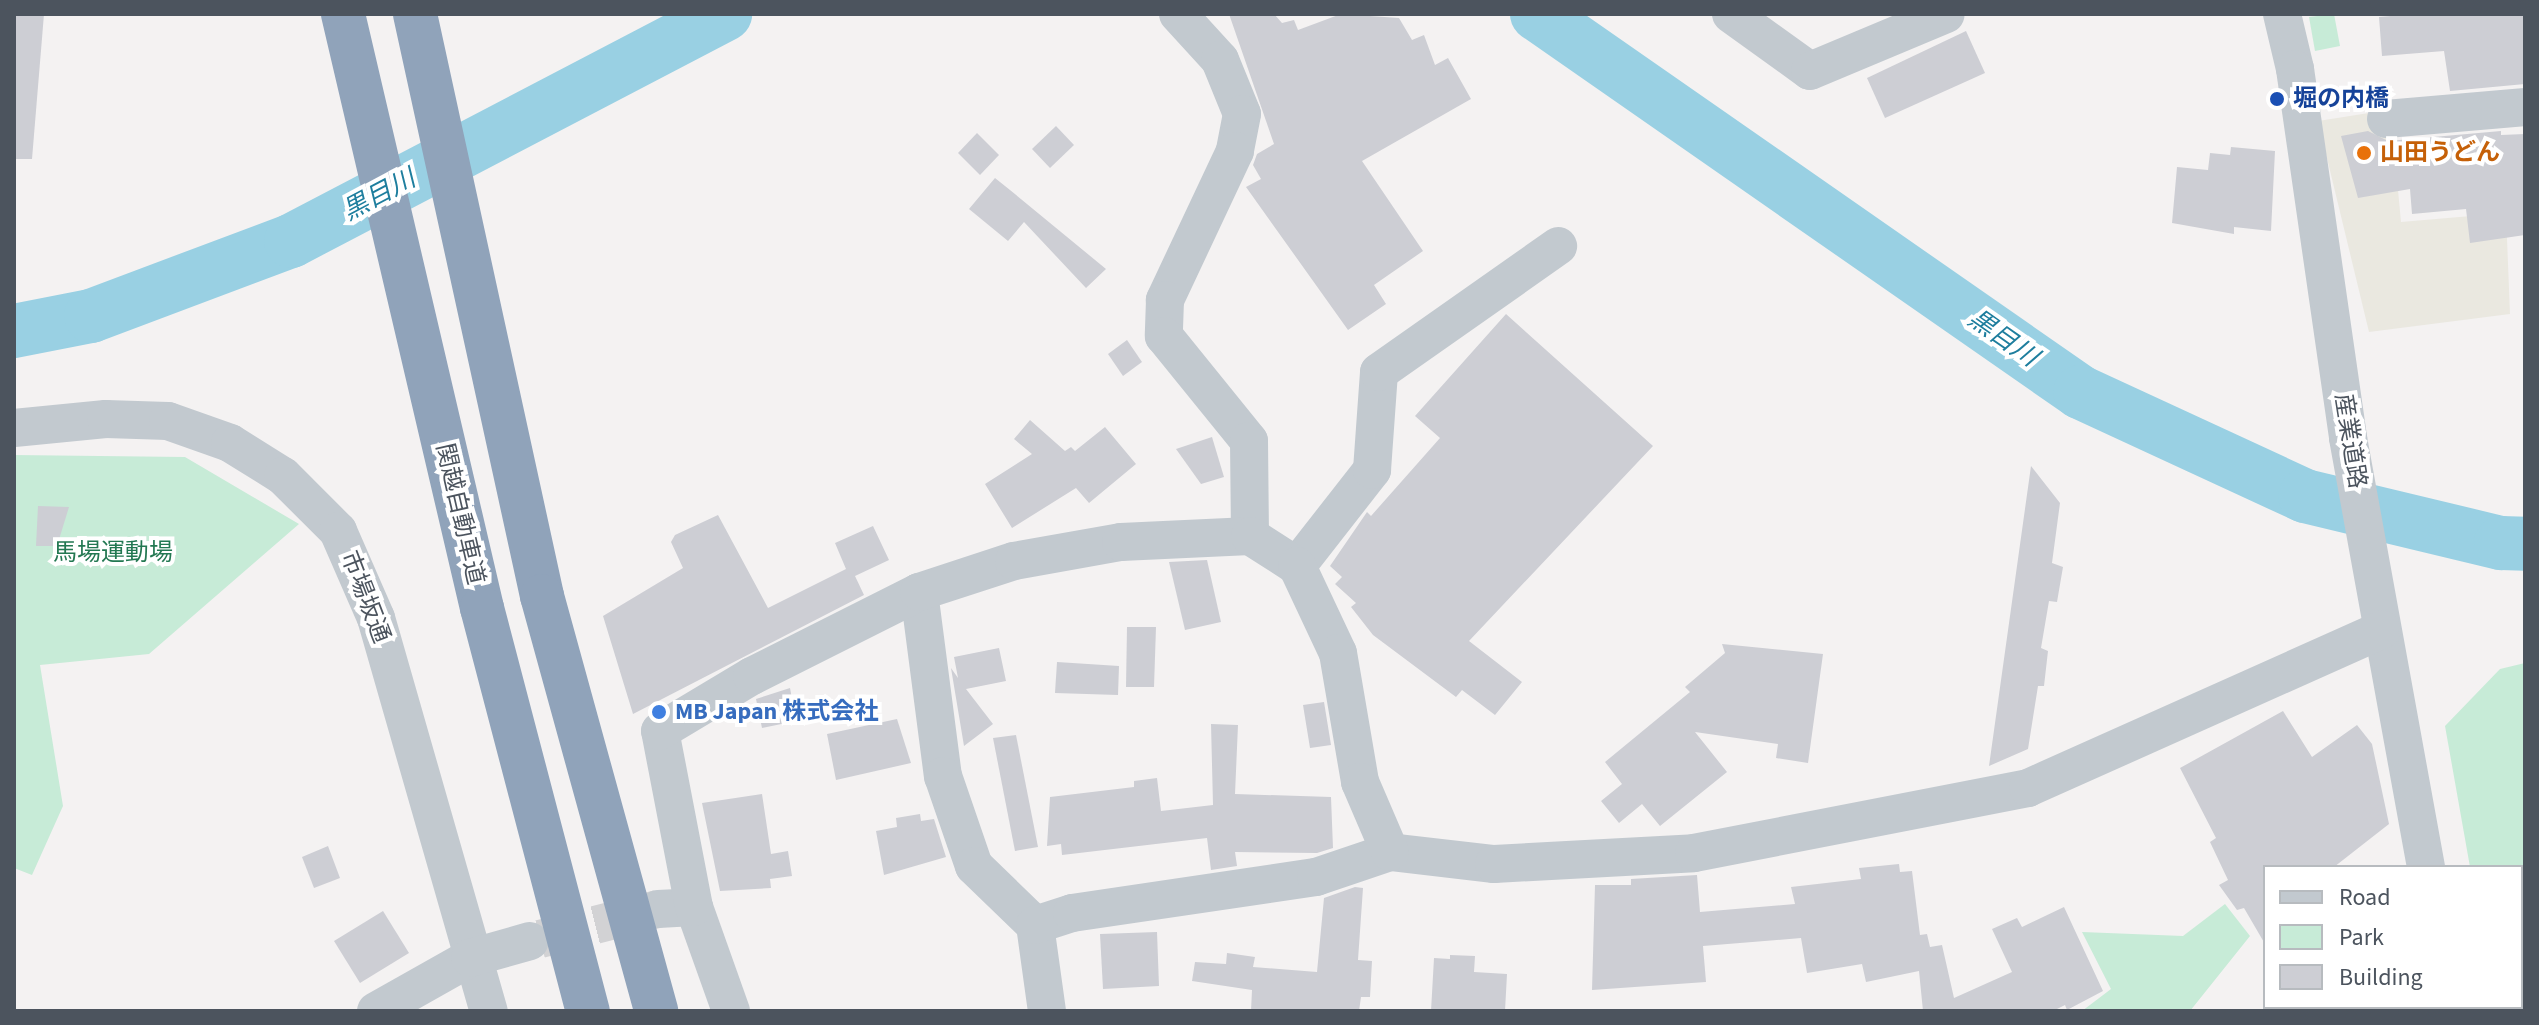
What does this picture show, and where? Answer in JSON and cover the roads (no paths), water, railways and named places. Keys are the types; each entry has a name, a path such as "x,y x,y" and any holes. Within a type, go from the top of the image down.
{"highway":[{"name":"関越自動車道","path":"343,14 482,608 588,1011"},
{"path":"415,14 542,596 656,1011"}],"street":[{"path":"1178,14 1220,60 1242,114 1235,151 1165,300 1164,336 1249,441 1250,536"},
{"path":"1731,14 1810,71 1946,14"},
{"name":"産業道路","path":"2282,14 2295,69 2348,438 2426,865"},
{"path":"2386,119 2525,107"},
{"path":"1297,566 1372,470 1379,372 1558,246"},
{"name":"市場坂通","path":"14,428 106,419 168,421 230,443 283,476 338,531 376,618 470,958 489,1011"},
{"path":"731,1011 676,908 660,731 752,676 919,592 1014,561 1121,542 1250,536 1297,566 1338,653 1360,782 1390,852"},
{"path":"919,592 943,776 974,866 1035,925 1047,1011"},
{"path":"1035,925 1072,913 1316,877 1390,852 1494,864 1694,853 2028,788 2380,619"},
{"path":"376,1011 470,958 530,941"}],"waterway":[{"name":"黒目川","path":"14,331 91,316 291,241 725,14"},
{"name":"黒目川","path":"1537,14 2080,392 2305,496 2501,543 2525,544"}],"tunnel":[{"path":"540,939 658,909"}],"place":[{"name":"堀の内橋","path":"2277,99"},
{"name":"山田うどん","path":"2364,153"},
{"name":"MB Japan 株式会社","path":"659,712"}],"park label":[{"name":"馬場運動場","path":"113,553"}]}
